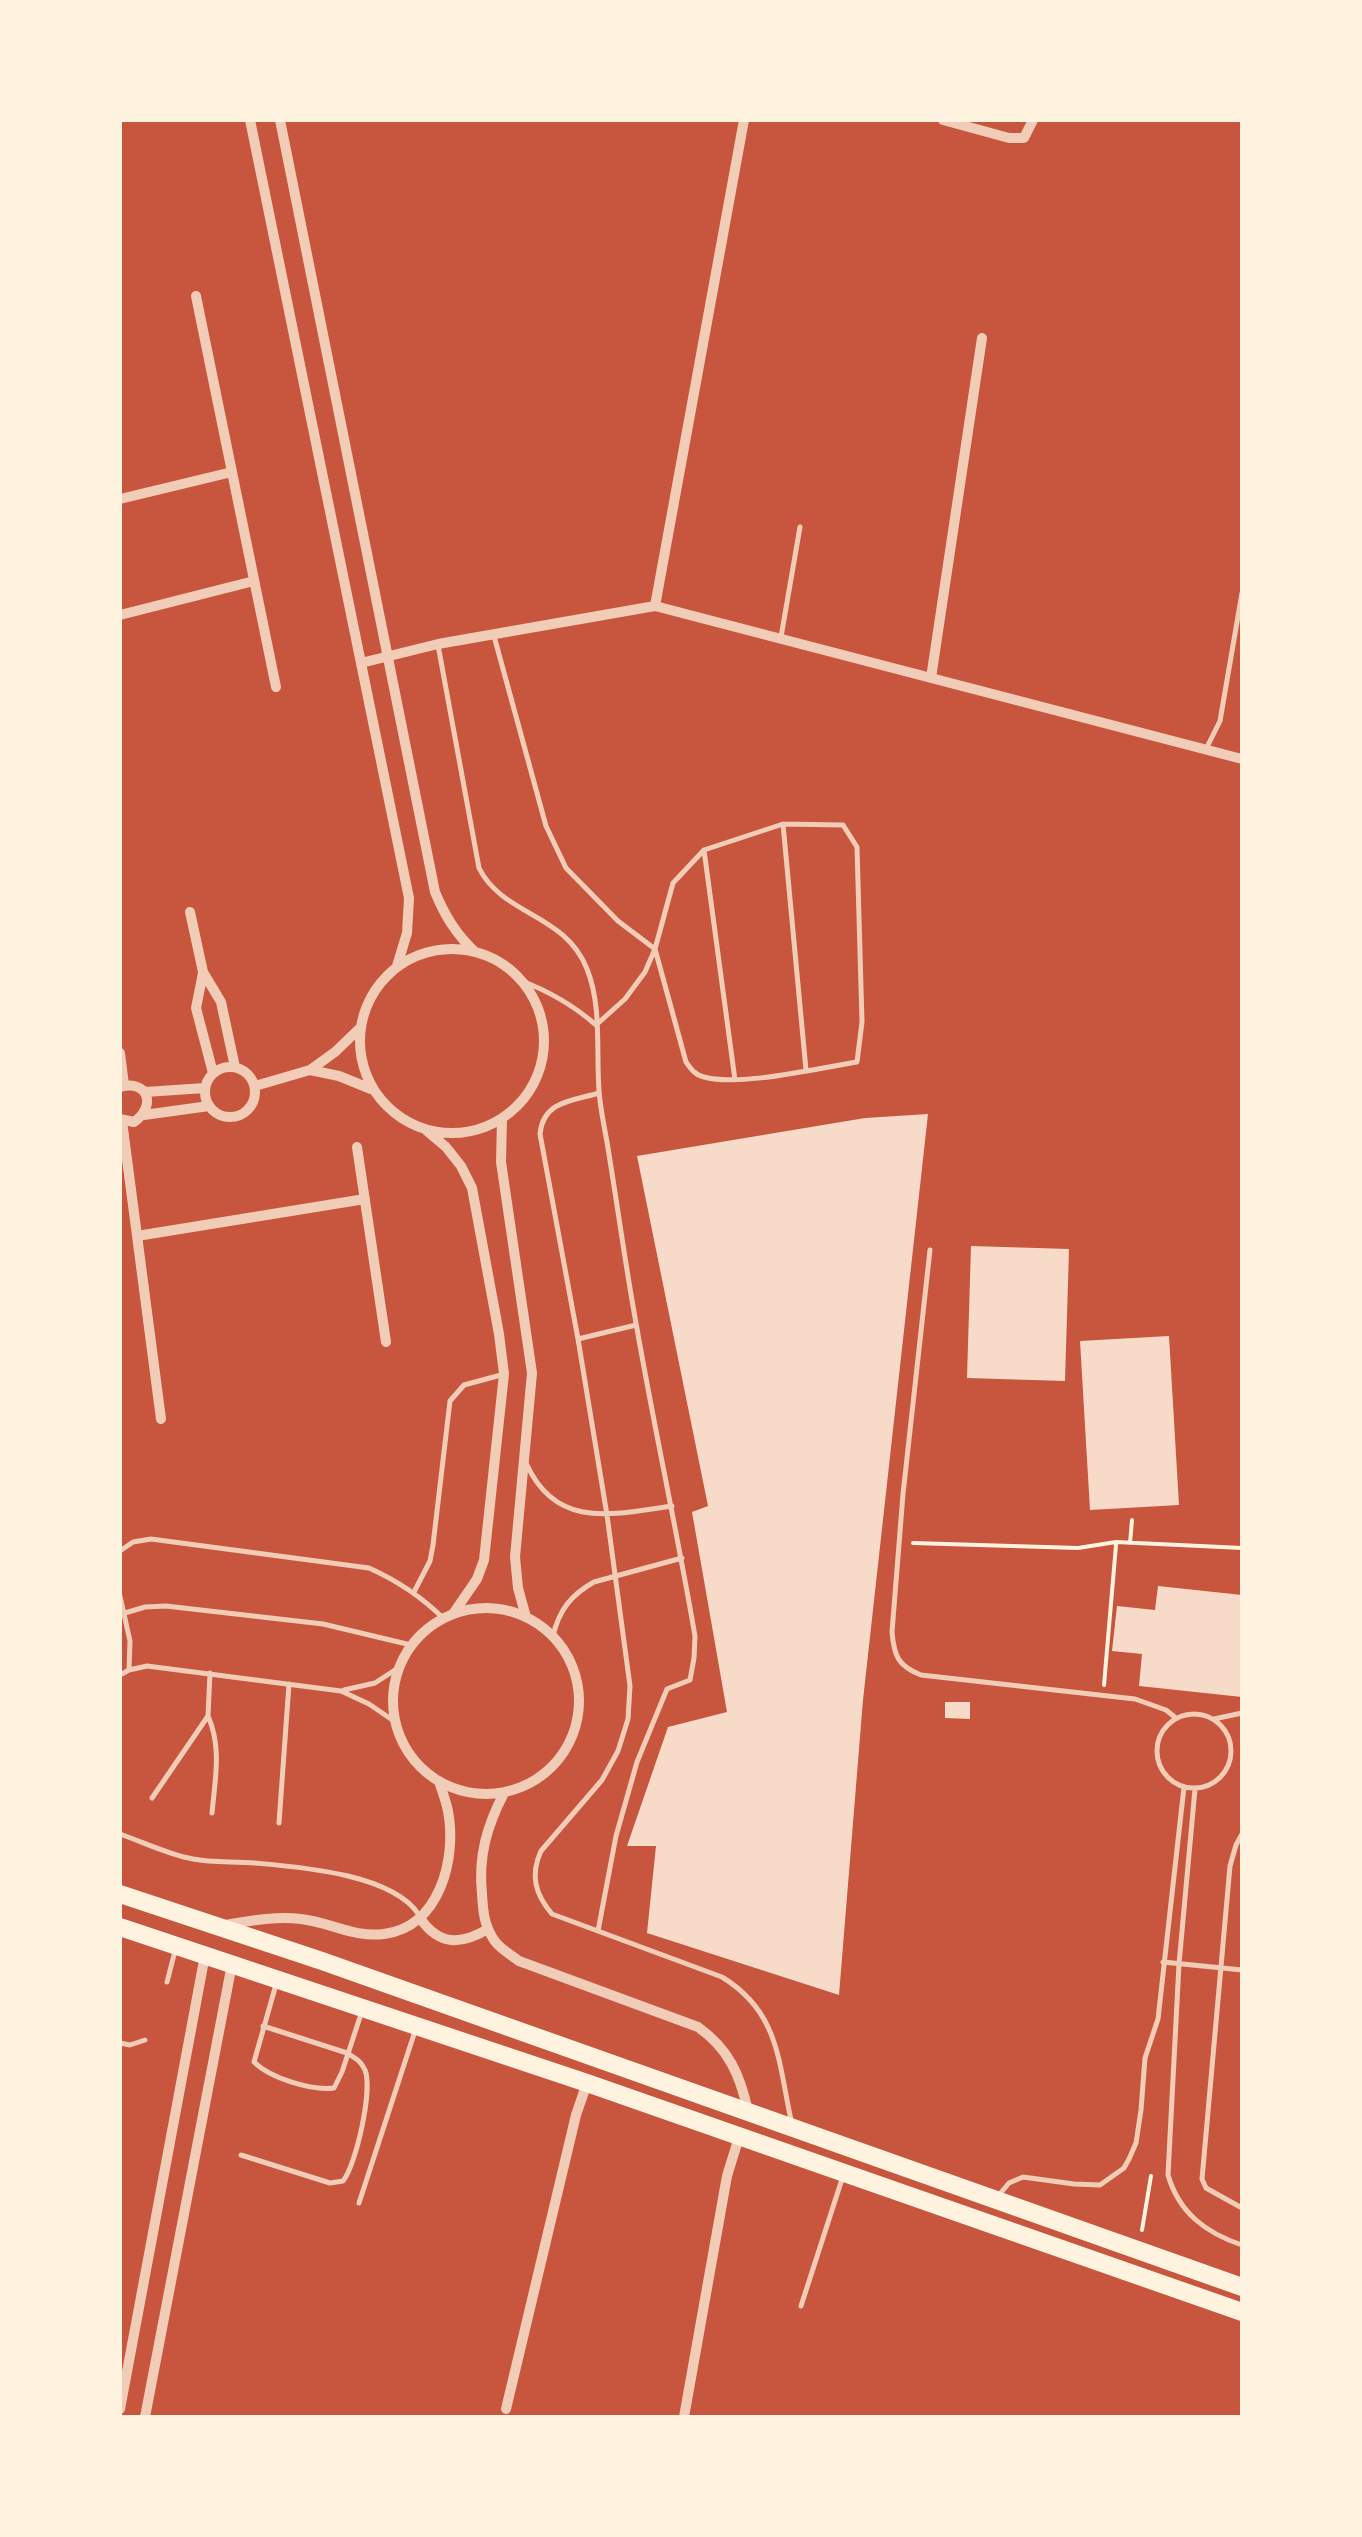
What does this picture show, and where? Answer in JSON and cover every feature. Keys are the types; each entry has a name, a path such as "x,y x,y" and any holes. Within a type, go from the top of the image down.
{"highway":[{"path":"120,1894 322,1960 1242,2287"},
{"path":"121,1929 587,2083 1242,2312"}],"street":[{"path":"250,120 409,898 407,933 397,966"},
{"path":"280,120 435,892 444,915 475,952"},
{"path":"655,606 744,120"},
{"path":"943,120 1009,138 1024,138 1033,120"},
{"path":"196,296 276,687"},
{"path":"931,678 982,338"},
{"path":"120,499 232,472"},
{"path":"120,615 254,581"},
{"path":"362,663 438,644 655,606 1242,759"},
{"path":"190,912 203,972 222,1002 234,1066"},
{"path":"426,1130 466,1133 502,1119 528,1095 543,1062 544,1026 531,993 507,967 475,952 448,949 421,954 397,966 372,993 360,1028 360,1059 371,1089 395,1115 426,1130 446,1147 472,1188 499,1334 504,1374 484,1560 477,1580 448,1616"},
{"path":"203,972 196,1008 213,1073"},
{"path":"255,1086 310,1070 360,1028"},
{"path":"120,1053 122,1086 136,1085 145,1092 148,1104 144,1115"},
{"path":"234,1066 251,1077 255,1086 253,1103 240,1115 223,1116 209,1106 205,1088 219,1068 234,1066"},
{"path":"310,1070 371,1089"},
{"path":"145,1092 205,1088"},
{"path":"161,1418 121,1120 134,1122 144,1115 209,1106"},
{"path":"502,1119 501,1162 532,1373 515,1557 526,1617"},
{"path":"357,1147 386,1342"},
{"path":"138,1236 365,1199"},
{"path":"478,1608 502,1609 526,1617 553,1636 572,1664 580,1696 575,1729 560,1758 535,1780 504,1792 470,1793 438,1781 410,1756 394,1721 392,1694 398,1668 411,1645 430,1626 448,1616 478,1608"},
{"path":"215,1926 286,1918 366,1935 401,1930 420,1918 442,1888 450,1842 448,1811 438,1781"},
{"path":"504,1792 490,1820 482,1849 480,1879 483,1917 504,1950 518,1960 686,2021 709,2035 731,2058 742,2082 748,2112"},
{"path":"420,1918 428,1929 451,1941 474,1938 488,1929"},
{"path":"120,2409 205,1955"},
{"path":"145,2417 232,1964"},
{"path":"506,2409 576,2114 587,2083"},
{"path":"684,2417 727,2176 739,2138"}],"lane":[{"path":"780,639 800,526"},
{"path":"1206,750 1220,721 1242,593"},
{"path":"494,635 546,826 566,868 618,921 656,949 686,1062 693,1072 735,1080 856,1062 862,1022 856,848 843,825 784,824 704,850 673,883 656,949 645,972 625,999 596,1026"},
{"path":"438,644 479,868 502,897 562,932 587,967 593,988 599,1093 636,1325 695,1636 690,1680 667,1688 637,1762 616,1836 598,1931"},
{"path":"784,824 806,1070"},
{"path":"704,850 735,1080"},
{"path":"519,980 547,990 596,1026"},
{"path":"599,1093 554,1107 544,1116 540,1128 607,1515 630,1686 628,1719 618,1751 602,1780 541,1851 534,1873 538,1896 552,1914 722,1976 738,1987 753,2001 772,2036 792,2128"},
{"path":"930,1250 898,1541 892,1632 898,1659 907,1669 921,1675 1103,1694 1154,1704 1176,1718"},
{"path":"578,1339 636,1325"},
{"path":"414,1592 430,1562 434,1544 450,1400 464,1385 504,1374"},
{"path":"525,1461 543,1491 556,1502 590,1514 672,1506"},
{"path":"120,1551 134,1542 151,1539 369,1568 397,1580 448,1616"},
{"path":"553,1636 562,1609 594,1582 682,1558"},
{"path":"120,1596 130,1641 130,1670"},
{"path":"126,1613 166,1606 323,1624 411,1645"},
{"path":"120,1675 147,1666 341,1691 394,1721"},
{"path":"341,1691 374,1683 398,1668"},
{"path":"210,1673 208,1716 217,1748 212,1813"},
{"path":"279,1822 290,1684"},
{"path":"1214,1719 1229,1738 1230,1761 1217,1780 1207,1786 1195,1789 1172,1782 1163,1773 1156,1749 1166,1726 1176,1718 1195,1714 1214,1719 1242,1713"},
{"path":"152,1798 208,1716"},
{"path":"995,2200 1009,2183 1023,2177 1100,2185 1124,2168 1136,2143 1145,2058 1158,2019 1184,1787"},
{"path":"1195,1789 1178,1964 1168,2175 1181,2204 1193,2218 1222,2238 1242,2244"},
{"path":"120,1834 190,1859 312,1870 381,1886 414,1906 420,1918"},
{"path":"1242,1834 1230,1866 1202,2178 1206,2188 1242,2208"},
{"path":"167,1982 176,1945"},
{"path":"1163,1962 1242,1970"},
{"path":"278,1978 254,2062 262,2070 292,2081 319,2090 334,2088 364,2008"},
{"path":"241,2156 330,2183 342,2181 350,2170 368,2086 359,2061 347,2053 263,2026"},
{"path":"358,2203 417,2026"},
{"path":"120,2043 130,2046 146,2040"},
{"path":"801,2306 844,2173"}],"path":[{"path":"1130,1543 1132,1520"},
{"path":"898,1541 1078,1548 1116,1542 1242,1548"},
{"path":"1103,1694 1116,1542"},
{"path":"1124,2168 1151,2176 1168,2175"},
{"path":"1138,2251 1151,2176"}],"building":[{"path":"928,1114 863,1700 839,1995 647,1933 656,1846 627,1846 668,1727 727,1712 692,1512 708,1506 637,1156 865,1118"},
{"path":"971,1246 1069,1249 1065,1381 967,1378"},
{"path":"1169,1336 1179,1505 1090,1510 1080,1341"},
{"path":"1158,1586 1242,1595 1242,1697 1139,1686 1142,1654 1112,1651 1117,1606 1155,1610"},
{"path":"945,1702 970,1702 970,1719 945,1718"}]}
